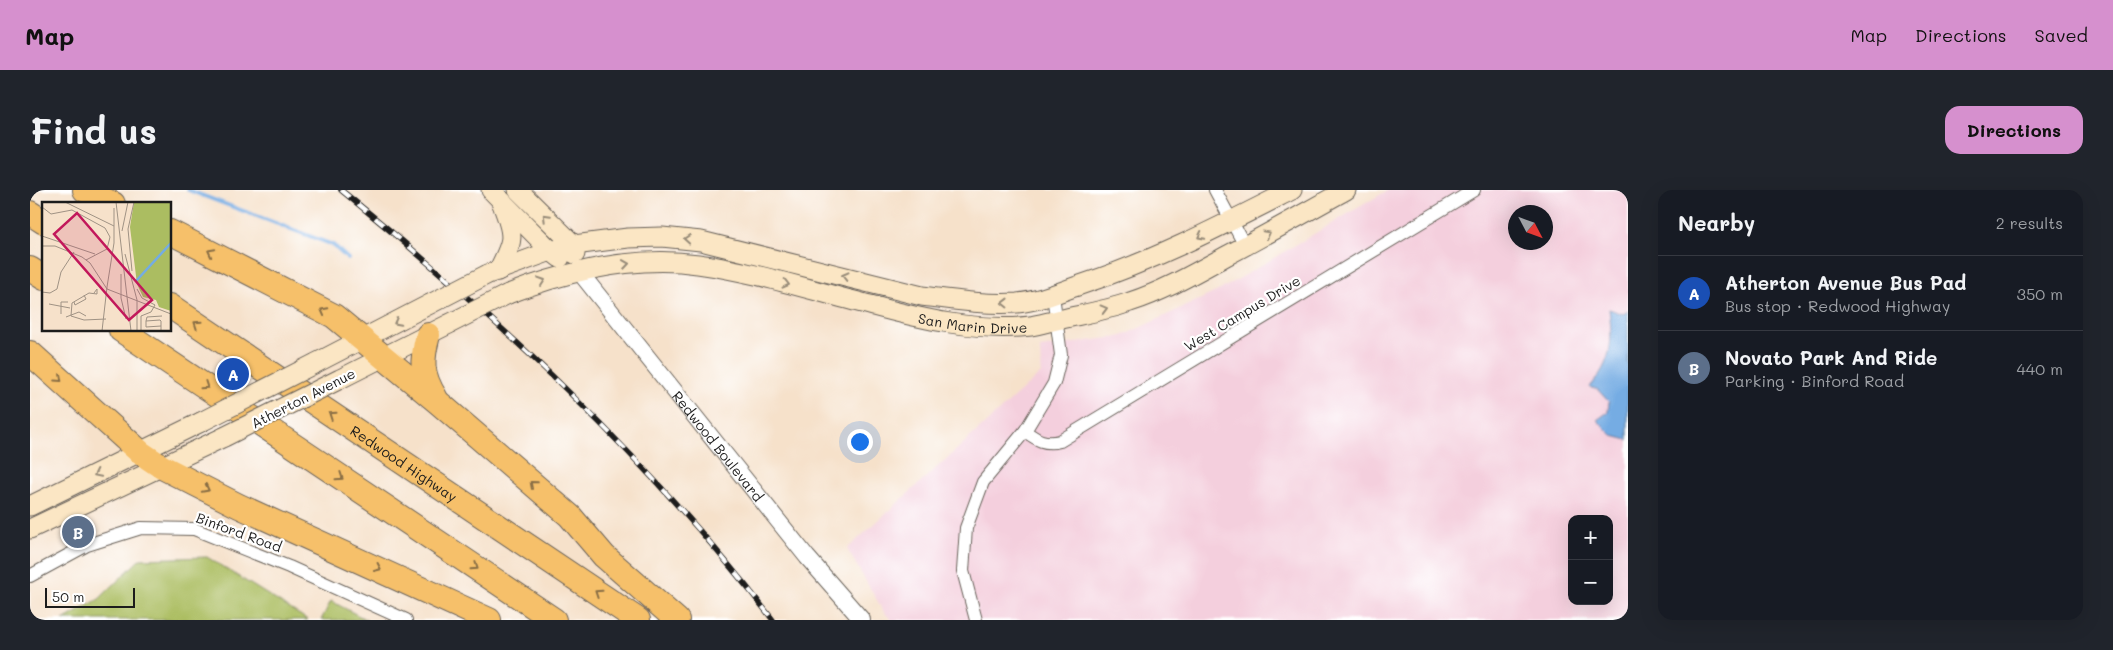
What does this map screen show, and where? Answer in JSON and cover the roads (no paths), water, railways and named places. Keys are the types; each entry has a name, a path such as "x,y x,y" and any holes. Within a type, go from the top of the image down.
{"highway":[{"path":"85,190 109,202"},
{"path":"30,212 42,221"},
{"path":"171,233 334,316 364,339 570,516 604,556 677,620"},
{"path":"30,269 42,277"},
{"name":"Redwood Highway","path":"171,307 638,620"},
{"path":"122,331 554,620"},
{"path":"428,335 424,350 423,374 439,403"},
{"path":"30,353 141,453 162,467 240,506 488,620"}],"main road":[{"path":"518,190 574,245"},
{"name":"San Marin Drive","path":"574,245 628,238 662,237 702,240 931,297 958,301 1018,303 1053,295 1151,260 1292,190"},
{"name":"San Marin Drive","path":"578,270 635,262 669,261 698,264 736,271 893,311 942,321 967,325 1032,326 1130,303 1192,275 1346,190"},
{"path":"493,272 512,243 511,226 495,194"},
{"name":"Redwood Boulevard","path":"495,194 551,251 578,270"},
{"name":"Atherton Avenue","path":"30,506 141,453 493,272 551,251 574,245"},
{"name":"Redwood Boulevard","path":"574,245 578,270"},
{"name":"Atherton Avenue","path":"30,529 224,437 508,294 542,280 578,270"}],"street":[{"path":"1215,190 1245,246"},
{"name":"West Campus Drive","path":"1025,431 1040,442 1050,444 1060,441 1474,190"},
{"name":"Redwood Boulevard","path":"578,270 807,557 862,620"},
{"path":"976,620 963,571 966,528 983,482 1025,431 1054,383 1061,355 1053,295"},
{"name":"Binford Road","path":"30,576 87,545 141,528 194,529 289,567 406,620"}],"water":[{"path":"1609,309 1623,314 1628,311 1628,440 1613,436 1597,420 1608,412 1609,402 1598,390 1590,387 1607,360 1611,342"}],"waterway":[{"path":"188,190 333,245 348,259"}],"railway":[{"path":"341,190 458,289 569,393 675,503 725,560 773,620"}],"place":[{"name":"Atherton Avenue Bus Pad","path":"233,374"},
{"name":"Novato Park And Ride","path":"78,532"}]}
